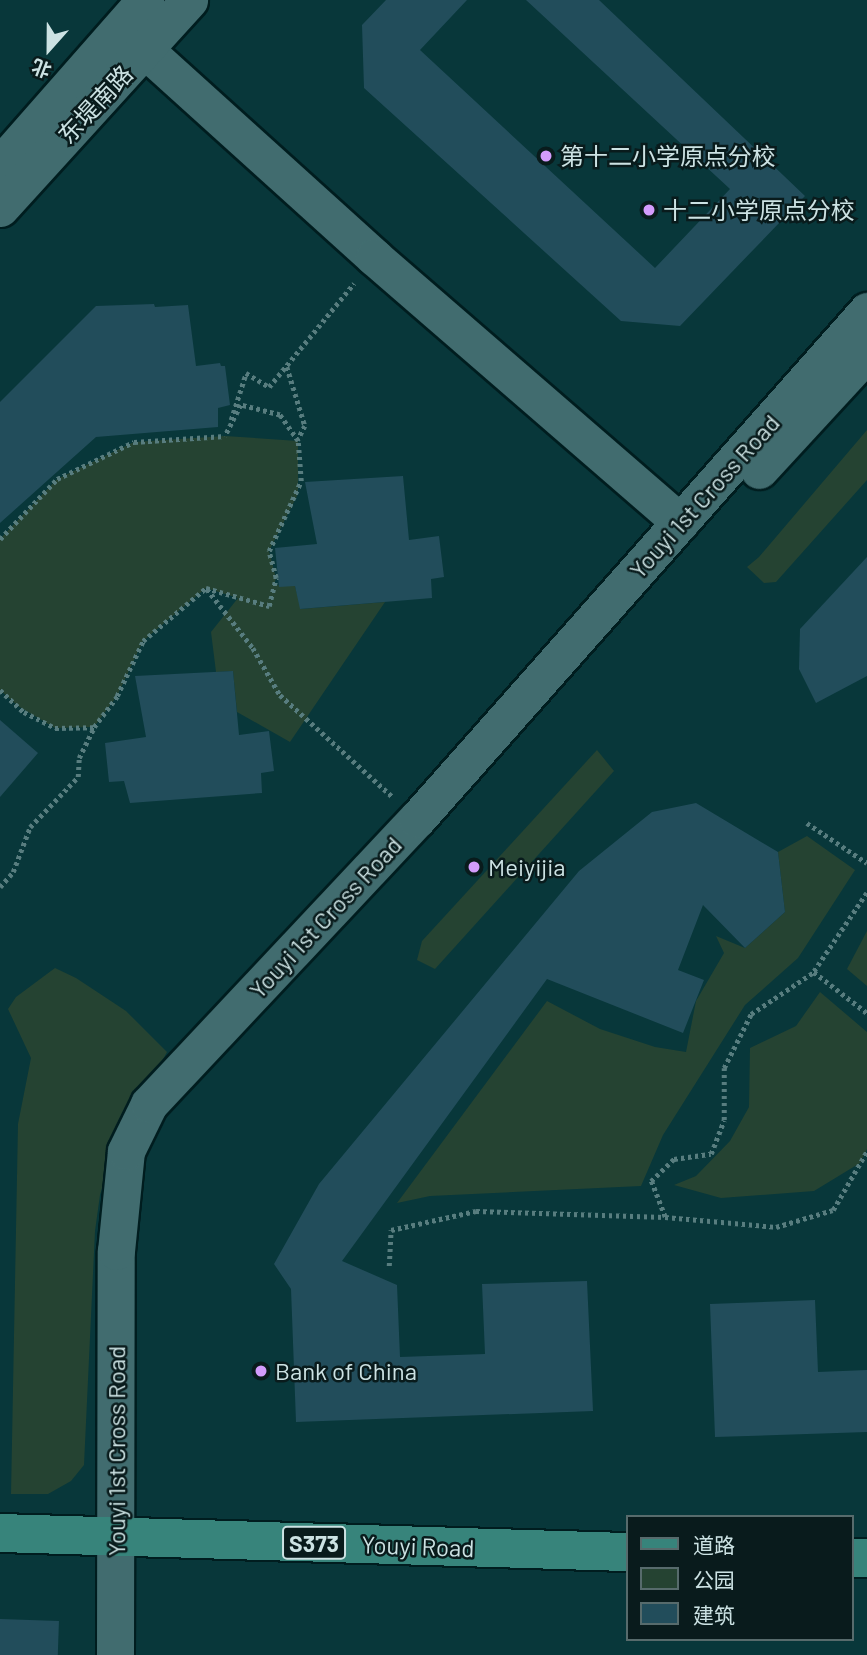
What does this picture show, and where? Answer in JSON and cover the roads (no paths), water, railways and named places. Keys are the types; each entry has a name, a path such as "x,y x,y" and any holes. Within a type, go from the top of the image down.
{"main road":[{"name":"Youyi Road","path":"0,1533 626,1552"}],"street":[{"name":"东堤南路","path":"0,165 139,24 189,0"},
{"name":"东堤南路","path":"0,208 139,24"},
{"path":"139,24 374,257 680,522"},
{"name":"Youyi 1st Cross Road","path":"125,1537 116,1251 126,1151 149,1104 417,819 867,311"},
{"name":"Youyi 1st Cross Road","path":"115,1655 125,1537 130,1227 145,1154 166,1115 867,353"}],"place":[{"name":"第十二小学原点分校","path":"546,156"},
{"name":"十二小学原点分校","path":"649,210"},
{"name":"Meiyijia","path":"474,867"},
{"name":"Bank of China","path":"261,1371"}]}
